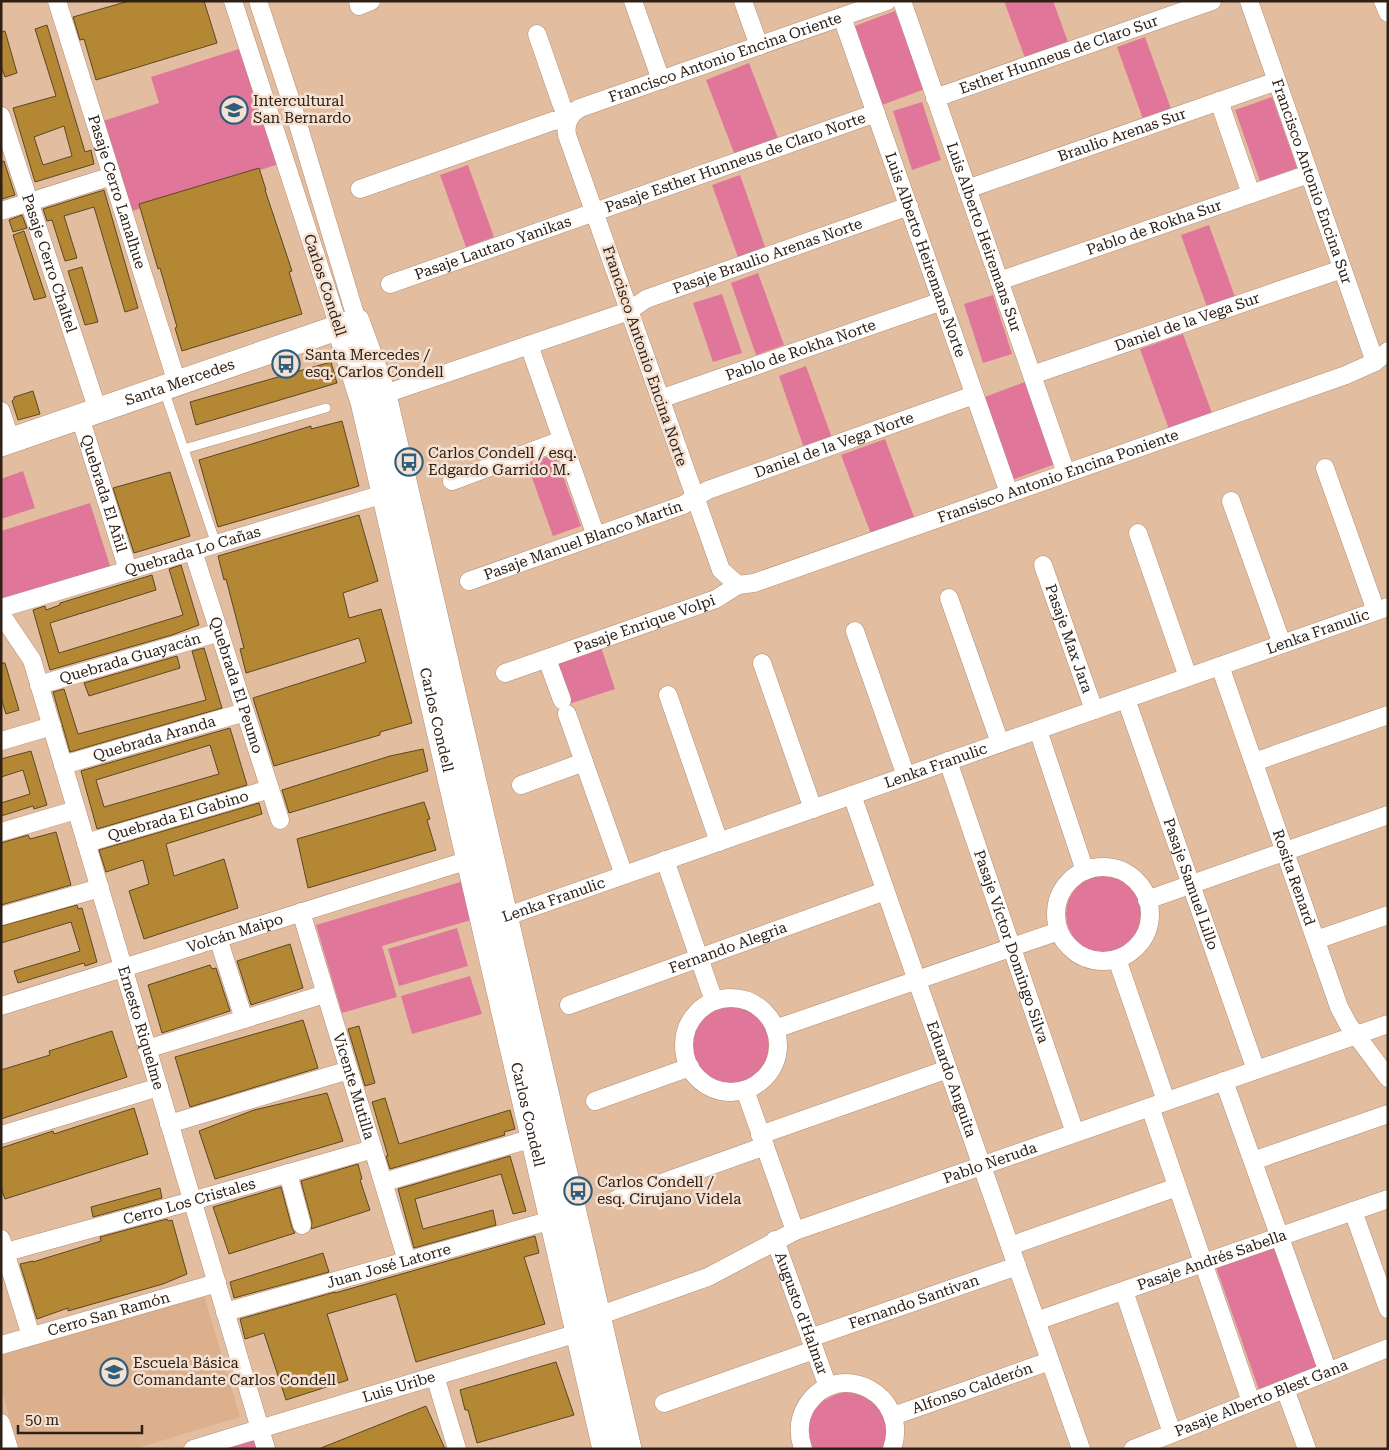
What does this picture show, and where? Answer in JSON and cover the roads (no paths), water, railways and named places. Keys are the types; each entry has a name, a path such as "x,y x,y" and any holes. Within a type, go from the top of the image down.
{"street":[{"name":"Pasaje Cerro Lanalhue","path":"57,1 112,176 170,386"},
{"name":"Carlos Condell","path":"233,1 373,398 495,920 598,1316 630,1449"},
{"name":"Carlos Condell","path":"258,1 292,104 348,324"},
{"path":"358,1 359,6 371,1"},
{"path":"634,1 661,80"},
{"path":"743,1 759,46"},
{"name":"Francisco Antonio Encina Oriente","path":"568,119 580,108 759,46 851,10 887,1"},
{"name":"Luis Alberto Heiremans Sur","path":"902,1 1066,473"},
{"name":"Esther Hunneus de Claro Sur","path":"935,98 1212,1"},
{"name":"Francisco Antonio Encina Sur","path":"1249,1 1342,269 1383,358"},
{"path":"1384,1 1388,13"},
{"name":"Luis Alberto Heiremans Norte","path":"851,10 876,113 1009,493"},
{"name":"Francisco Antonio Encina Norte","path":"537,34 568,119 567,135 720,570 738,585"},
{"name":"Braulio Arenas Sur","path":"967,189 1277,81"},
{"path":"1219,101 1251,194"},
{"name":"Pasaje Esther Hunneus de Claro Norte","path":"595,213 876,113"},
{"name":"Pasaje Cerro Chaltel","path":"1,116 29,202 89,414"},
{"path":"360,189 552,121 568,119"},
{"name":"Pablo de Rokha Sur","path":"999,281 1309,174"},
{"path":"1,211 112,176"},
{"name":"Pasaje Braulio Arenas Norte","path":"373,398 629,311 646,299 909,206"},
{"name":"Pasaje Lautaro Yanikas","path":"390,284 595,213"},
{"name":"Daniel de la Vega Sur","path":"1032,375 1342,269"},
{"name":"Pablo de Rokha Norte","path":"660,399 942,301"},
{"name":"Santa Mercedes","path":"6,443 348,324"},
{"path":"530,345 596,536"},
{"name":"Fransisco Antonio Encina Poniente","path":"738,585 754,583 1346,375 1383,358"},
{"name":"Daniel de la Vega Norte","path":"695,497 708,490 974,394"},
{"name":"Carlos Condell","path":"373,398 384,494 469,860 495,920 533,1138 605,1449"},
{"path":"1,411 6,443"},
{"name":"Quebrada El Añil","path":"89,414 128,570"},
{"path":"452,481 562,440"},
{"path":"1325,468 1382,609"},
{"name":"Quebrada Lo Cañas","path":"1,608 384,494"},
{"name":"Pasaje Manuel Blanco Martín","path":"469,581 683,505 695,497"},
{"path":"1231,501 1282,644"},
{"path":"1138,533 1188,677"},
{"name":"Quebrada El Peumo","path":"193,551 280,820"},
{"name":"Pasaje Max Jara","path":"1044,565 1094,710"},
{"name":"Pasaje Enrique Volpi","path":"505,673 716,599 738,585"},
{"path":"949,598 1000,743"},
{"name":"Lenka Franulic","path":"495,920 1382,609"},
{"name":"Ernesto Riquelme","path":"1,614 9,641 32,660 266,1449"},
{"path":"855,631 906,776"},
{"name":"Quebrada Guayacán","path":"39,685 220,632"},
{"path":"547,658 624,875"},
{"path":"762,663 812,809"},
{"name":"Rosita Renard","path":"1220,666 1339,1007 1388,1078"},
{"path":"668,695 719,842"},
{"name":"Pasaje Samuel Lillo","path":"1126,699 1256,1070"},
{"name":"Quebrada Aranda","path":"63,765 245,712"},
{"path":"1254,762 1388,715"},
{"path":"1,741 52,726"},
{"path":"1038,730 1084,871"},
{"name":"Pasaje Víctor Domingo Silva","path":"948,761 1075,1133"},
{"path":"521,785 584,762"},
{"name":"Quebrada El Gabino","path":"86,843 270,789"},
{"name":"Eduardo Anguita","path":"852,795 1081,1449"},
{"path":"1,832 76,810"},
{"path":"1147,900 1388,815"},
{"name":"Volcán Maipo","path":"1,1006 469,860"},
{"path":"665,860 714,1001"},
{"path":"1106,867 1122,872 1136,881 1143,890 1147,900 1149,921 1144,936 1135,949 1116,959 1105,961 1093,960 1082,956 1072,950 1064,941 1059,931 1056,907 1060,896 1066,885 1084,871 1106,867"},
{"path":"1,916 100,888"},
{"name":"Fernando Alegria","path":"569,1004 885,891"},
{"name":"Vicente Mutilla","path":"301,912 408,1261"},
{"path":"1316,940 1388,915"},
{"path":"775,1028 1059,931"},
{"path":"218,938 244,1019"},
{"path":"1116,959 1158,1104 1177,1187 1251,1402"},
{"path":"147,1049 325,994"},
{"path":"730,998 745,1000 764,1011 775,1028 778,1040 776,1061 771,1071 755,1086 745,1090 726,1092 709,1087 701,1081 690,1067 684,1045 690,1023 704,1006 714,1001 730,998"},
{"name":"Pablo Neruda","path":"598,1316 708,1277 795,1231 1388,1024"},
{"path":"595,1100 690,1067"},
{"path":"617,1198 948,1069"},
{"path":"169,1124 349,1070"},
{"path":"1224,1081 1328,1372"},
{"path":"1,1135 158,1087"},
{"path":"745,1090 795,1231"},
{"path":"1253,1161 1388,1114"},
{"path":"384,1182 533,1138"},
{"name":"Cerro Los Cristales","path":"3,1245 192,1201 373,1148"},
{"path":"288,1173 302,1225"},
{"path":"1010,1246 1177,1187"},
{"name":"Pasaje Andrés Sabella","path":"1036,1322 1388,1198"},
{"path":"1353,1211 1388,1309"},
{"name":"Juan José Latorre","path":"225,1312 552,1220"},
{"name":"Augusto d'Halmar","path":"775,1240 828,1387"},
{"path":"3,1245 32,1336"},
{"name":"Fernando Santivan","path":"664,1403 1017,1266"},
{"name":"Cerro San Ramón","path":"1,1345 217,1283"},
{"path":"1124,1291 1172,1433"},
{"name":"Luis Uribe","path":"194,1449 578,1333 598,1316"},
{"name":"Pasaje Alberto Blest Gana","path":"1133,1449 1388,1348"},
{"name":"Alfonso Calderón","path":"893,1416 1050,1361"},
{"path":"435,1376 457,1449"},
{"name":"Alfonso Calderón","path":"828,1387 847,1383 867,1387 883,1399 893,1416 896,1434 892,1449"},
{"path":"803,1449 800,1438 801,1417 811,1399 828,1387"},
{"path":"1285,1389 1307,1449"},
{"path":"1,1423 9,1449"}],"lane":[{"path":"170,386 184,449 216,544"},
{"path":"184,449 326,408"}],"place":[{"name":"Intercultural San Bernardo","path":"234,110"},
{"name":"Santa Mercedes / esq. Carlos Condell","path":"286,364"},
{"name":"Carlos Condell / esq. Edgardo Garrido M.","path":"409,462"},
{"name":"Carlos Condell / esq. Cirujano Videla","path":"578,1191"},
{"name":"Escuela Básica Comandante Carlos Condell","path":"114,1372"}]}
